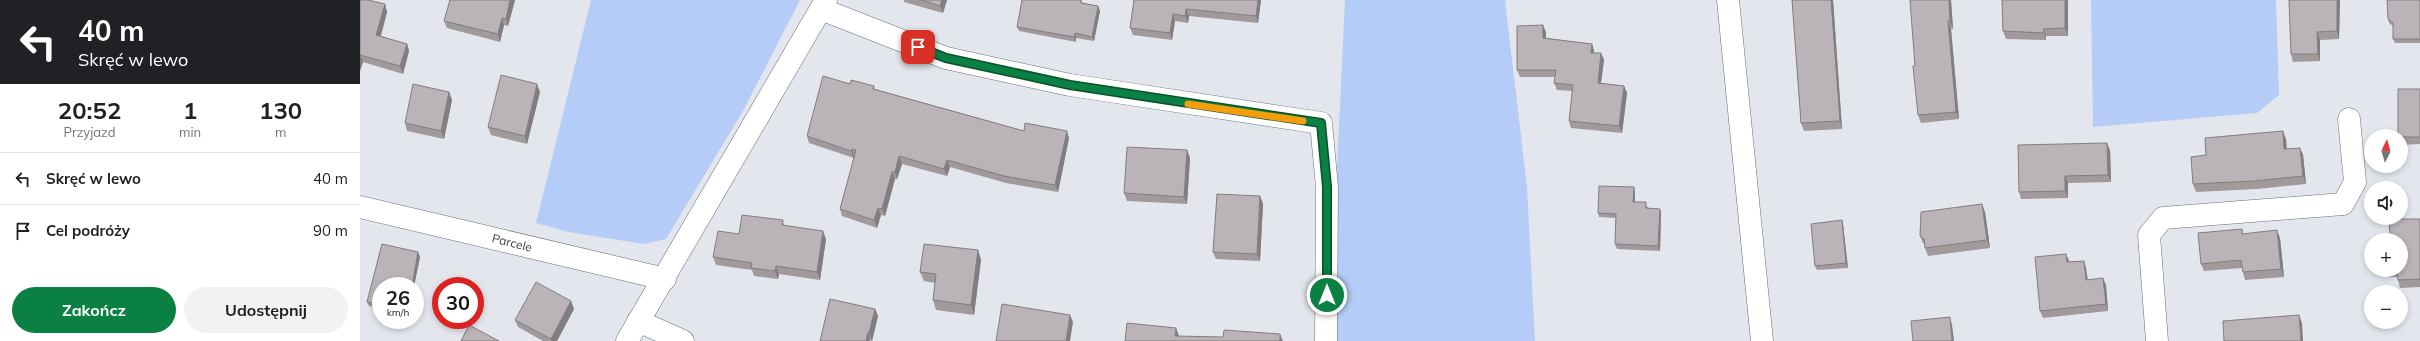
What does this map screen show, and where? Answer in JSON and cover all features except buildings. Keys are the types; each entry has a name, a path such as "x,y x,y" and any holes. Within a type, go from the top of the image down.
{"street":[{"path":"1728,0 1762,341"},
{"path":"627,341 665,279 824,4 946,58 1070,85 1321,123 1327,187 1326,341"},
{"path":"2157,341 2149,235 2163,218 2343,204 2355,182 2349,119"},
{"name":"Parcele","path":"360,207 665,279"},
{"path":"638,321 684,341"}],"shaded area":[{"path":"591,0 800,0 743,111 666,239 644,244 569,232 536,223"},
{"path":"1345,0 1505,0 1527,187 1535,341 1336,341 1337,168"},
{"path":"2091,0 2276,0 2279,95 2257,113 2093,127"}],"slow traffic":[{"path":"1188,104 1303,121"}],"route":[{"path":"918,47 946,58 1070,85 1321,123 1327,187 1327,295"}]}
